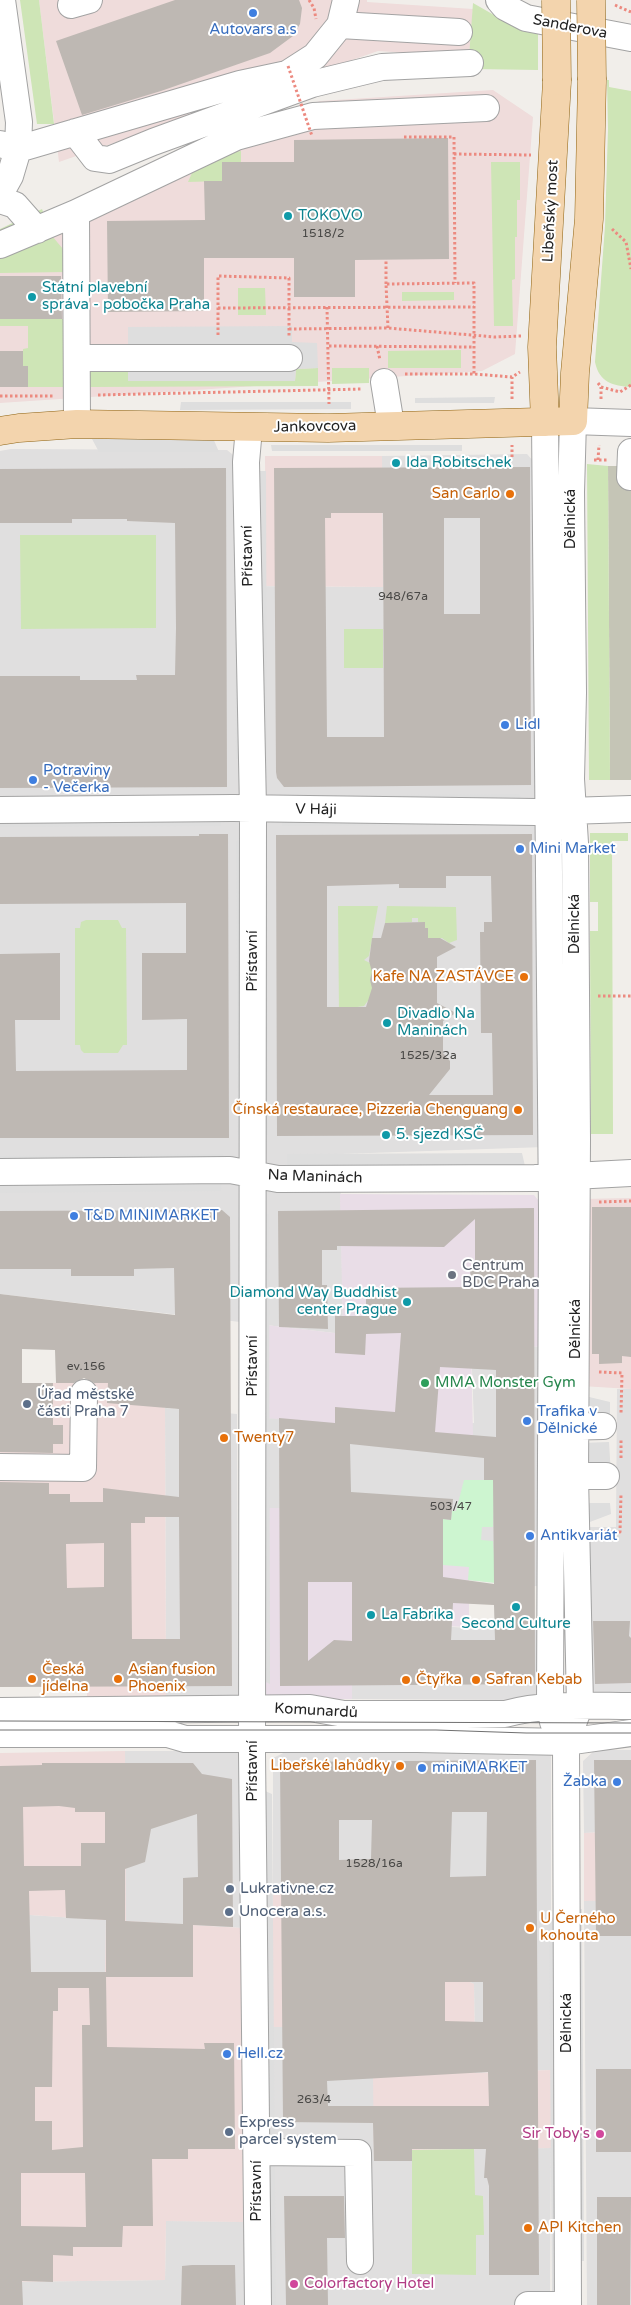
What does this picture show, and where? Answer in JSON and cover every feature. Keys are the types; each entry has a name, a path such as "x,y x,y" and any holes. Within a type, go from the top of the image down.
{"main road":[{"name":"Libeňský most","path":"545,422 542,347 557,81 556,0"},
{"path":"573,421 575,373 589,219 592,80 591,0"},
{"name":"Jankovcova","path":"0,431 77,424 328,428 573,421"}],"street":[{"path":"0,194 10,176 9,146 19,122 2,0"},
{"path":"9,146 75,132 240,84 288,74 315,56 340,25 346,0"},
{"name":"Sanderova","path":"499,0 505,7 526,18 624,37"},
{"path":"340,25 459,32"},
{"path":"75,132 95,158 109,160 312,84 382,67 470,63"},
{"path":"0,245 76,214 236,137 313,116 486,108"},
{"path":"0,200 15,205 37,230"},
{"path":"76,214 77,424"},
{"path":"77,358 289,358"},
{"path":"384,382 391,425"},
{"name":"Jankovcova","path":"573,421 631,423"},
{"name":"Dělnická","path":"550,693 571,486 573,421"},
{"name":"Dělnická","path":"545,422 550,693 571,779 560,811 564,1177 564,1426 550,1706 553,1722 566,1742"},
{"name":"Přístavní","path":"249,428 246,462 253,809 252,1739 258,2305"},
{"path":"630,477 631,452"},
{"name":"V Háji","path":"0,810 560,811 631,809"},
{"name":"Na Maninách","path":"0,1172 230,1170 278,1178 564,1177 631,1173"},
{"path":"0,1467 83,1468 84,1394"},
{"path":"564,1426 615,1427"},
{"path":"563,1476 616,1477"},
{"name":"Dělnická","path":"563,1476 580,1705 566,1742 568,2305"},
{"name":"Komunardů","path":"0,1711 310,1708 344,1714 505,1714 550,1706 631,1706"},
{"name":"Komunardů","path":"0,1734 168,1734 185,1739 417,1739 566,1742 631,1733"},
{"path":"257,2152 358,2153 360,2261"},
{"path":"528,2305 568,2305"}],"path":[{"path":"612,0 612,4 631,12"},
{"path":"288,66 313,138"},
{"path":"396,137 454,137 455,283"},
{"path":"454,154 541,155"},
{"path":"606,223 626,242 631,269"},
{"path":"386,259 388,328"},
{"path":"218,358 218,276 289,278 289,358"},
{"path":"386,284 474,283 474,374"},
{"path":"327,307 329,346 328,428"},
{"path":"218,308 474,307"},
{"path":"289,329 388,328 495,337 522,336"},
{"path":"329,346 474,346"},
{"path":"0,396 371,389 407,374 474,374 512,377 520,372"},
{"path":"512,377 512,402"},
{"path":"601,400 601,387 620,392 631,386"},
{"path":"598,460 599,439"},
{"path":"512,444 512,457"},
{"path":"594,996 631,996"},
{"path":"595,1202 631,1201"},
{"path":"595,1372 622,1373 615,1427 620,1532"}],"shaded area":[{"path":"39,0 367,0 367,2 473,9 469,57 378,51 59,162"},
{"path":"493,90 533,117 515,354 482,371 0,403 0,234 235,129 320,101"},
{"path":"292,326 292,342 317,343 318,368 296,369 295,381 128,381 128,327"},
{"path":"495,397 494,403 415,403 415,398"},
{"path":"181,402 351,402 351,409 180,410"},
{"path":"213,438 219,452 99,452 92,439"},
{"path":"271,445 462,445 462,451 272,451"},
{"path":"11,449 227,450 237,458 238,586 382,587 382,456 527,454 541,470 545,1147 340,1154 343,1334 0,1294 0,451"},
{"path":"265,456 382,456 383,587 266,586"},
{"path":"608,466 631,466 631,780 610,780"},
{"path":"234,471 242,759 236,759"},
{"path":"251,471 266,471 267,778 252,768"},
{"path":"519,794 526,808 282,796"},
{"path":"221,814 221,826 0,827 0,815"},
{"path":"508,818 508,825 282,826 282,820"},
{"path":"243,840 244,1135 238,1135 236,841"},
{"path":"260,841 267,841 268,1135 261,1135"},
{"path":"522,1153 525,1166 287,1166 287,1154"},
{"path":"223,1154 224,1161 0,1163 0,1156"},
{"path":"222,1179 221,1191 0,1193 0,1181"},
{"path":"340,1194 534,1195 547,1211 545,1347 471,1343 473,1436 266,1418 266,1325 343,1334"},
{"path":"631,1198 631,1389 581,1386 582,1199"},
{"path":"255,1214 269,1214 270,1684 256,1677"},
{"path":"471,1343 545,1347 546,1587 468,1580 265,1508 266,1418 474,1423"},
{"path":"0,1383 108,1383 165,1408 166,1700 87,1700 87,1636 0,1614"},
{"path":"617,1389 631,1389 631,1696 598,1696 584,1679 582,1527 616,1527"},
{"path":"581,1395 610,1402 610,1414 581,1414"},
{"path":"165,1408 237,1414 238,1699 166,1700"},
{"path":"609,1442 611,1476 582,1477 581,1443"},
{"path":"582,1503 610,1503 611,1514 582,1525"},
{"path":"265,1508 279,1508 469,1567 469,1627 420,1625 352,1626 352,1699 264,1699"},
{"path":"420,1625 469,1628 547,1628 543,1692 521,1700 352,1699 352,1626"},
{"path":"302,1744 551,1753 551,2070 475,2073 474,1984 282,1887 273,1887 273,1758"},
{"path":"595,1750 631,1750 631,1831 584,1833 583,1761"},
{"path":"125,1751 240,1751 242,1928 125,1921"},
{"path":"125,1751 126,1921 242,1928 243,2222 166,2221 165,2280 0,2282 40,2022 40,1972 105,1972 106,1920 0,1913 0,1753"},
{"path":"258,1788 272,1794 276,2305 262,2305"},
{"path":"631,1831 631,1900 584,1901 584,1833"},
{"path":"273,1887 282,1887 474,1984 475,2073 551,2070 551,2148 412,2150 412,2161 374,2161 373,2077 329,2027 273,2027"},
{"path":"631,1900 631,2305 587,2305 584,1901"},
{"path":"582,1909 584,2261 577,2261 575,1910"},
{"path":"0,1913 106,1920 106,1972 40,1972 40,2023"},
{"path":"557,1917 558,2298 552,2298 549,1918"},
{"path":"273,2027 347,2027 412,2150 551,2148 550,2305 0,2305 0,2282 165,2280 166,2221 275,2222"}],"green space":[{"path":"20,0 39,0 54,124 37,124"},
{"path":"473,3 522,31 538,34 538,70 473,69 469,57"},
{"path":"607,80 609,80 609,87 631,91 631,387 608,382 600,374 595,362 605,226 608,129"},
{"path":"241,151 241,162 222,162 222,181 188,182 195,166 221,154"},
{"path":"491,162 520,162 520,200 517,200 517,237 515,237 515,279 512,280 513,326 494,326"},
{"path":"42,209 52,236 63,249 67,272 0,273 0,229"},
{"path":"238,288 265,288 266,315 238,315"},
{"path":"402,292 454,292 454,300 402,301"},
{"path":"0,319 64,319 63,366 69,366 66,387 28,387 28,366 23,366 23,349 28,348 28,326 0,326"},
{"path":"461,350 461,368 388,368 388,351"},
{"path":"128,365 129,381 295,381 296,369 318,368 318,386 90,387 87,382 89,369"},
{"path":"332,368 369,368 369,383 332,384"},
{"path":"587,464 608,466 610,780 589,780"},
{"path":"20,535 156,535 156,628 21,629"},
{"path":"344,629 383,629 383,668 344,668"},
{"path":"590,833 628,833 628,841 612,841 613,1134 591,1134 590,931 598,931 598,902 590,902"},
{"path":"338,906 378,906 369,956 364,960 370,963 374,970 370,981 374,986 370,998 364,1006 357,1007 357,1013 339,1013"},
{"path":"387,906 456,907 457,940 449,943 442,938 428,938 428,928 425,928 425,923 418,922 418,918 412,918 412,922 385,923"},
{"path":"86,920 118,920 122,928 126,928 127,1045 123,1045 118,1053 84,1053 80,1045 75,1045 75,928 80,928 81,922"},
{"path":"464,1480 495,1480 493,1527 482,1527 481,1540 493,1541 496,1583 468,1580 469,1567 443,1565 443,1519 451,1520 452,1511 456,1511"},
{"path":"474,2149 475,2195 483,2196 484,2235 476,2235 476,2275 412,2274 412,2150"}],"building":[{"path":"175,0 299,0 302,8 300,24 293,36 270,53 161,91 82,115 56,41"},
{"path":"448,138 449,259 355,260 355,297 294,297 294,258 204,258 204,311 108,312 107,221 205,220 204,181 222,181 222,162 294,162 294,140"},
{"name":"Státní plavební správa - pobočka Praha","path":"0,276 61,276 62,319 0,319"},
{"path":"0,351 23,351 23,366 28,366 28,387 0,387"},
{"path":"530,467 531,785 284,787 277,778 276,772 274,468","holes":["331,513 383,513 384,737 327,737 325,518 331,518","444,518 480,518 480,614 444,614"]},
{"path":"226,468 227,787 0,788 0,676 80,676 80,680 137,680 136,675 175,675 176,628 175,523 127,521 127,519 72,519 72,523 0,523 0,469"},
{"path":"199,834 228,834 229,1138 0,1138 0,954 60,953 60,1020 15,1020 16,1071 187,1070 187,1019 142,1020 142,953 186,953 186,903 0,904 0,837 199,836"},
{"path":"532,834 533,1135 277,1136 276,835","holes":["446,876 491,876 492,922 484,922 484,932 480,932 481,1033 492,1033 493,1095 429,1095 450,1069 450,1061 443,1053 443,1021 456,1013 437,1003 437,957 456,947 440,938 428,938 428,928 425,928 425,922 385,923 381,938 372,938 369,961 372,972 370,980 372,988 366,1007 327,1007 327,886 399,884 399,888 446,888"]},
{"path":"592,1207 631,1207 631,1357 622,1356 622,1363 599,1364 599,1354 592,1354"},
{"path":"534,1208 535,1684 280,1686 279,1418 335,1423 335,1407 395,1412 401,1333 366,1334 365,1355 335,1353 335,1316 366,1316 366,1288 471,1287 470,1268 475,1268 475,1219 444,1247 337,1246 337,1250 322,1250 322,1285 327,1285 328,1329 279,1327 278,1211","holes":["440,1367 496,1370 496,1437 435,1432","350,1444 484,1458 484,1480 493,1480 494,1584 443,1577 443,1519 451,1520 453,1499 351,1492","308,1582 352,1582 352,1641 334,1640 308,1661","453,1603 494,1605 495,1640 451,1640"]},
{"path":"222,1210 230,1217 232,1686 0,1687 0,1482 49,1483 49,1494 70,1494 70,1502 103,1502 103,1488 179,1497 179,1409 107,1403 108,1383 94,1383 84,1378 74,1383 56,1383 55,1350 22,1349 22,1383 53,1383 53,1425 63,1425 63,1444 53,1444 53,1453 0,1452 0,1294 175,1315 174,1268 134,1269 134,1276 71,1276 71,1269 0,1269 0,1211","holes":["145,1517 179,1517 180,1639 132,1639 131,1523 145,1523","104,1543 104,1587 67,1588 66,1544"]},
{"path":"593,1621 630,1621 631,1683 595,1684"},
{"path":"536,1760 539,2275 489,2275 489,2186 487,2178 484,2178 486,2149 412,2149 412,2161 374,2161 373,2123 283,2122 280,1762","holes":["452,1812 487,1812 486,1876 450,1877","339,1820 372,1820 371,1859 339,1860","445,1982 483,1982 483,2022 445,2021","488,2072 489,2106 328,2106 327,2081"]},
{"path":"594,1760 631,1760 631,1936 596,1936"},
{"path":"42,1763 193,1763 202,1774 232,1779 233,1927 193,1925 193,1977 106,1977 107,2047 205,2049 204,2043 234,2043 235,2149 188,2149 188,2159 152,2159 153,2226 123,2226 122,2247 73,2247 73,2256 53,2255 53,2282 22,2281 23,2305 0,2305 0,1766 42,1765","holes":["59,1806 75,1808 75,1812 105,1812 105,1843 81,1843 81,1866 24,1866 23,1807","197,1814 198,1877 183,1878 183,1924 125,1921 125,1869 145,1862 151,1829","65,1890 66,1918 106,1920 106,1972 31,1972 29,1891","58,1988 89,1988 90,2025 82,2025 83,2147 52,2150 52,2121 35,2121 35,2087 52,2087 53,2011 58,2011","21,2173 85,2173 86,2227 21,2226"]},
{"path":"596,2069 631,2069 631,2152 596,2152"},
{"path":"284,2196 344,2196 345,2238 327,2238 328,2305 286,2305"},
{"path":"597,2197 631,2197 630,2305 597,2305"},
{"path":"235,2265 236,2305 181,2305 182,2266"}],"tram line":[{"path":"0,1721 631,1723"},
{"path":"0,1730 436,1730 526,1733 631,1733"}],"place":[{"name":"Autovars a.s","path":"253,13"},
{"name":"TOKOVO","path":"288,216"},
{"name":"Státní plavební správa - pobočka Praha","path":"32,297"},
{"name":"Ida Robitschek","path":"396,463"},
{"name":"San Carlo","path":"510,494"},
{"name":"Lidl","path":"505,725"},
{"name":"Potraviny - Večerka","path":"33,780"},
{"name":"Mini Market","path":"520,849"},
{"name":"Kafe NA ZASTÁVCE","path":"524,977"},
{"name":"Divadlo Na Maninách","path":"387,1023"},
{"name":"Čínská restaurace, Pizzeria Chenguang","path":"518,1110"},
{"name":"5. sjezd KSČ","path":"386,1135"},
{"name":"T&D MINIMARKET","path":"74,1216"},
{"name":"Centrum BDC Praha","path":"452,1275"},
{"name":"Diamond Way Buddhist center Prague","path":"407,1302"},
{"name":"MMA Monster Gym","path":"425,1383"},
{"name":"Úřad městské části Praha 7","path":"27,1404"},
{"name":"Trafika v Dělnické","path":"527,1421"},
{"name":"Twenty7","path":"224,1438"},
{"name":"Antikvariát","path":"530,1536"},
{"name":"Second Culture","path":"516,1607"},
{"name":"La Fabrika","path":"371,1615"},
{"name":"Česká jídelna","path":"32,1679"},
{"name":"Asian fusion Phoenix","path":"118,1679"},
{"name":"Čtyřka","path":"406,1680"},
{"name":"Safran Kebab","path":"476,1680"},
{"name":"Libeřské lahůdky","path":"400,1766"},
{"name":"miniMARKET","path":"422,1768"},
{"name":"Žabka","path":"617,1782"},
{"name":"Lukrativne.cz","path":"230,1889"},
{"name":"Unocera a.s.","path":"229,1912"},
{"name":"U Černého kohouta","path":"530,1928"},
{"name":"Hell.cz","path":"227,2054"},
{"name":"Express parcel system","path":"229,2132"},
{"name":"Sir Toby's","path":"600,2134"},
{"name":"API Kitchen","path":"528,2228"},
{"name":"Colorfactory Hotel","path":"294,2284"}]}
